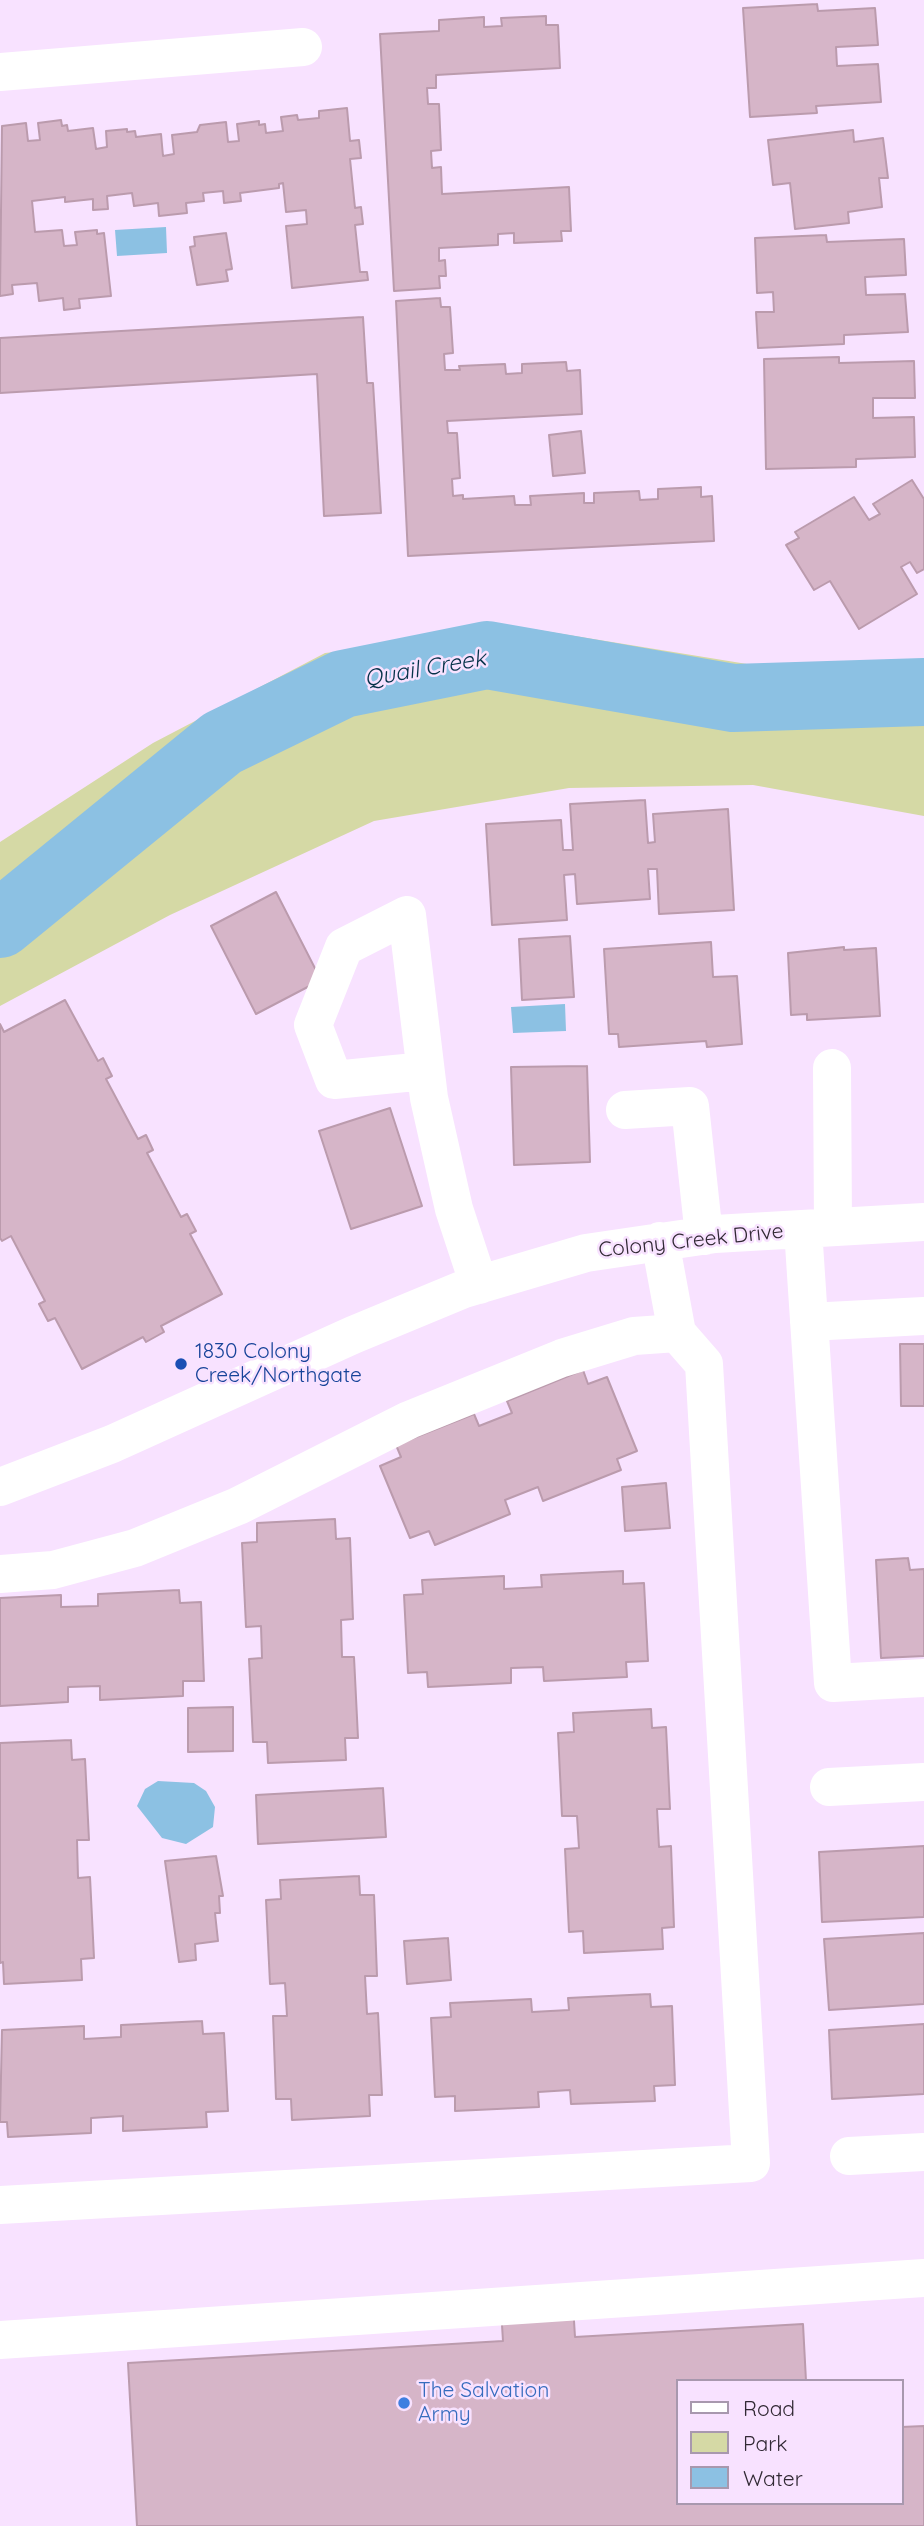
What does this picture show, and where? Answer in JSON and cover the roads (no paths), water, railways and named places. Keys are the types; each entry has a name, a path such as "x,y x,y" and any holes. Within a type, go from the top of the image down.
{"street":[{"path":"0,72 303,47"},
{"path":"832,1068 809,1322 833,1683 924,1678"},
{"path":"425,1071 454,1209 479,1285"},
{"path":"625,1110 690,1106 704,1236"},
{"name":"Colony Creek Drive","path":"0,1487 112,1444 354,1335 479,1285 586,1253 704,1236 924,1222"},
{"path":"0,2205 751,2163 704,1364 677,1333 660,1241"},
{"path":"809,1322 924,1316"},
{"path":"0,1574 53,1570 135,1548 238,1506 409,1420 562,1358 634,1336 677,1333"},
{"path":"829,1787 924,1782"},
{"path":"849,2156 924,2152"},
{"path":"0,2340 924,2278"}],"water":[{"path":"166,227 167,253 117,256 115,230"},
{"path":"565,1004 566,1031 513,1033 511,1007"},
{"path":"158,1781 194,1783 206,1791 215,1807 213,1827 186,1844 162,1838 137,1806 145,1789"}],"waterway":[{"name":"Quail Creek","path":"0,924 222,743 343,684 487,655 733,698 924,692"}],"place":[{"name":"1830 Colony Creek/Northgate","path":"181,1364"},
{"name":"The Salvation Army","path":"404,2403"}]}
